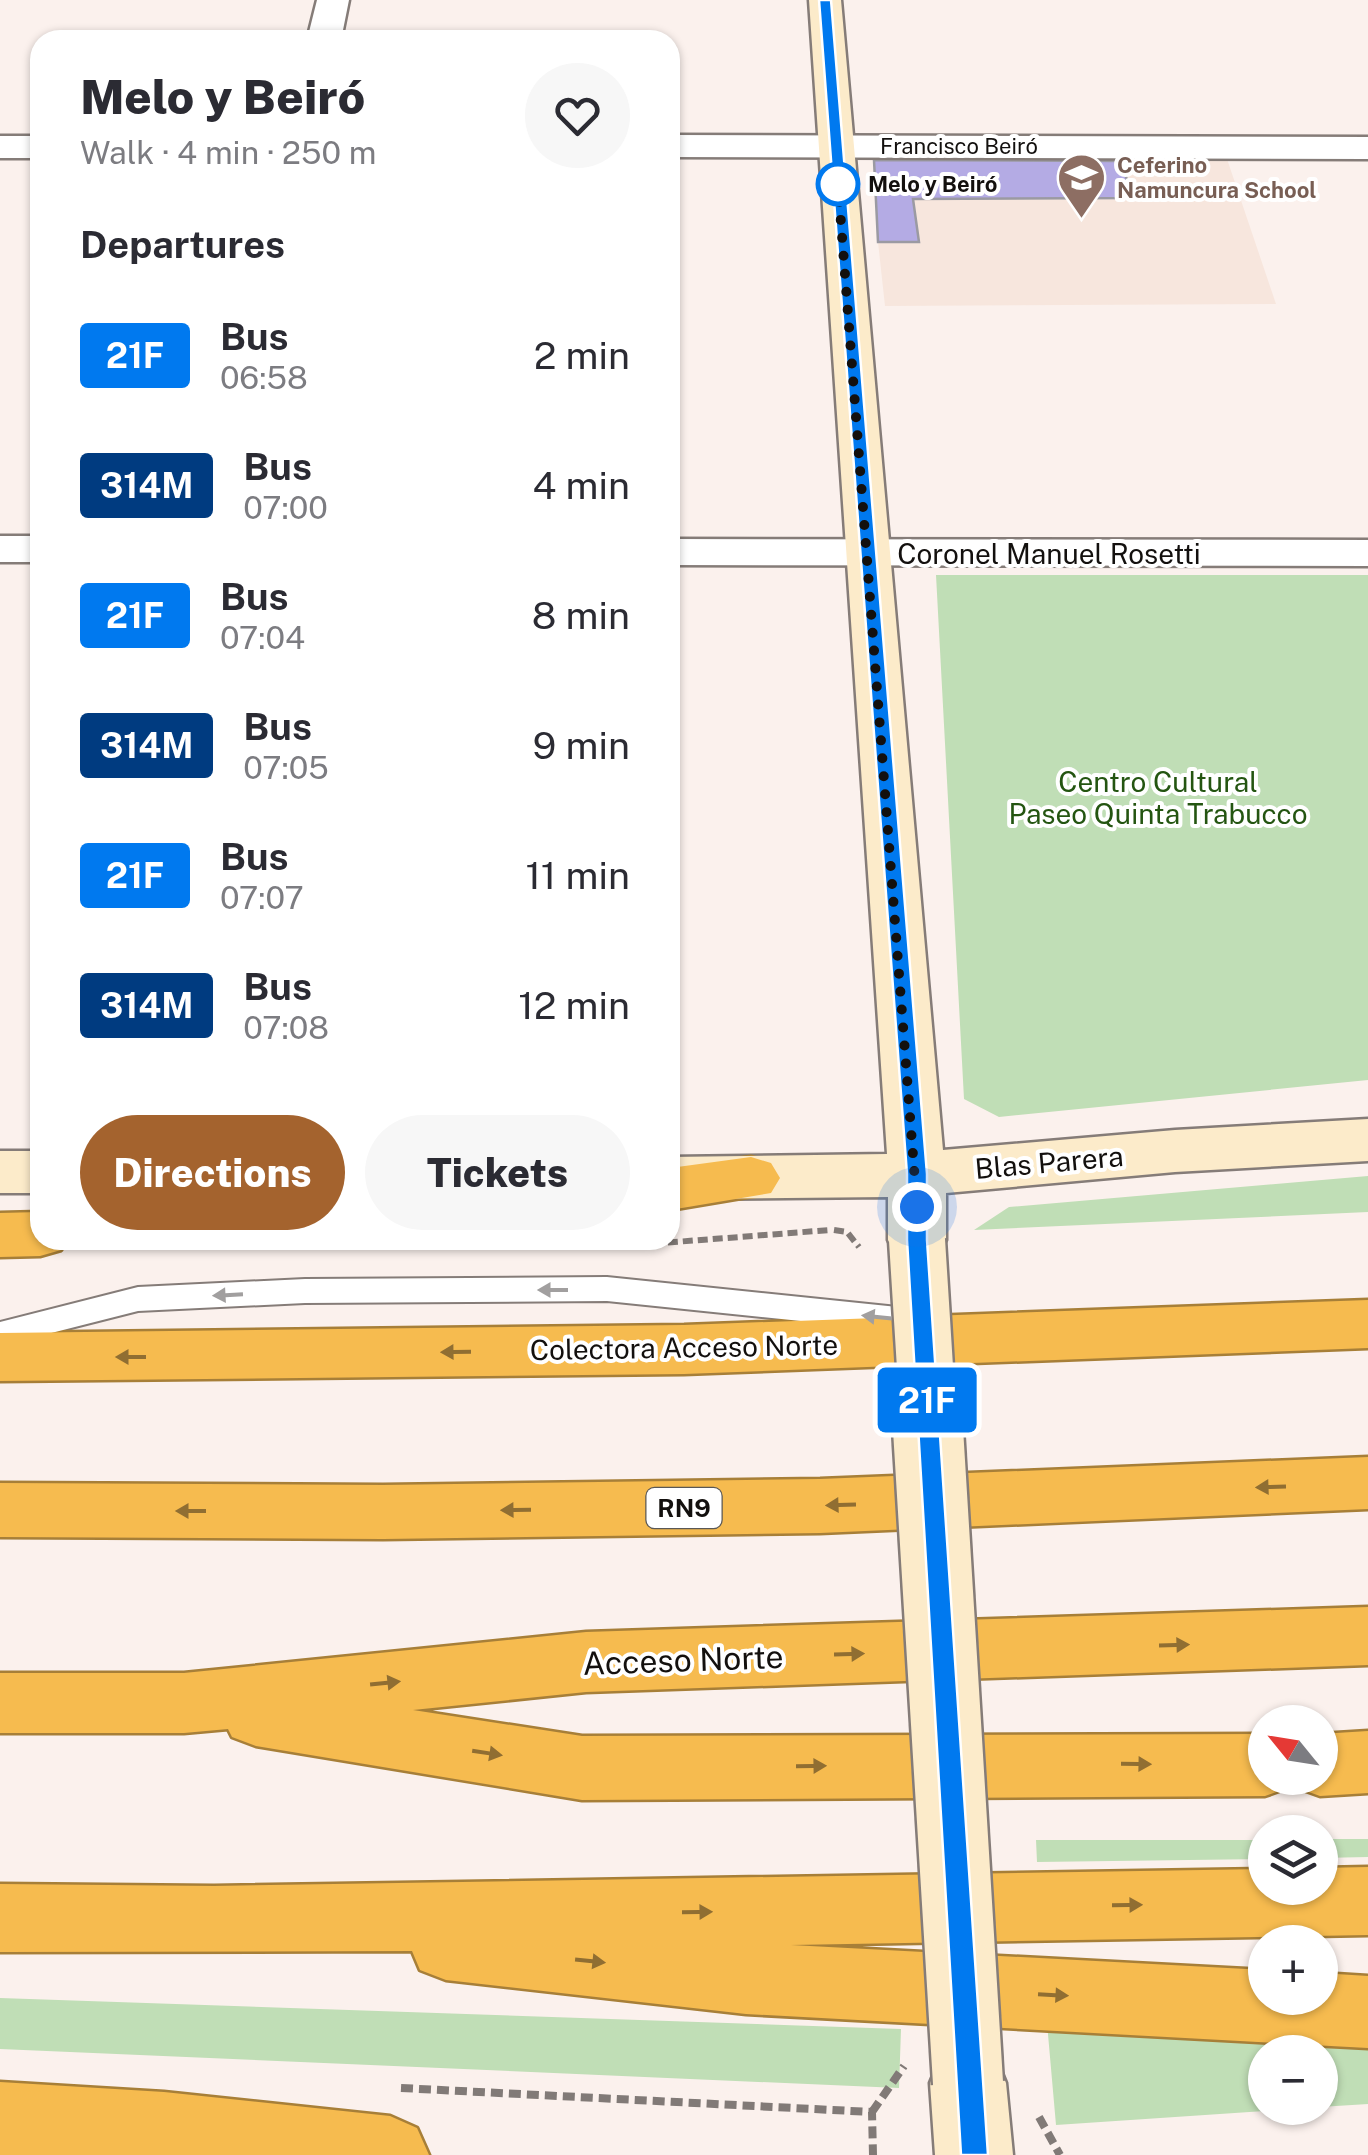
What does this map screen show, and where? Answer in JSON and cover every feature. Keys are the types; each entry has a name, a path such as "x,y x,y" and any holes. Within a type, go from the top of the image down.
{"highway":[{"path":"680,1188 751,1178"},
{"path":"0,1235 30,1234"},
{"name":"Colectora Acceso Norte","path":"0,1357 212,1358 1078,1338 1368,1324"},
{"name":"RN9","path":"0,1510 383,1512 820,1506 1368,1482"},
{"name":"Acceso Norte","path":"0,1703 184,1704 586,1662 1238,1644 1368,1636"},
{"path":"184,1704 582,1768 1248,1765"},
{"path":"1338,1763 1368,1762"},
{"path":"0,1918 214,1920 1368,1901"},
{"path":"214,1920 746,1978 1368,2012"},
{"path":"0,2120 164,2130 392,2122"}],"street":[{"path":"326,30 333,0"},
{"path":"825,0 868,552 900,1222 950,2100"},
{"path":"0,146 30,147"},
{"name":"Francisco Beiró","path":"680,146 1368,148"},
{"path":"0,549 30,549"},
{"name":"Coronel Manuel Rosetti","path":"680,552 1368,554"},
{"name":"Blas Parera","path":"680,1178 751,1178 900,1222 1175,1152 1368,1140"},
{"path":"0,1172 30,1172"}],"lane":[{"path":"0,1334 138,1299 305,1291 607,1289 1078,1338"}],"path":[{"path":"833,1230 847,1232 900,1222"},
{"path":"392,2122 872,2112 950,2100"},
{"path":"872,2112 872,2155"}],"shaded area":[{"name":"Ceferino Namuncura School","path":"1227,159 1276,304 885,306 878,242 919,242 913,199 1133,198 1120,161"}],"green space":[{"name":"Centro Cultural Paseo Quinta Trabucco","path":"936,575 1368,575 1368,1080 999,1117 964,1099"},
{"path":"1368,1176 1368,1212 974,1230 1009,1207"},
{"path":"1338,1839 1368,1839 1368,1857 1338,1858"},
{"path":"1036,1840 1248,1840 1248,1859 1037,1862"},
{"path":"0,1998 901,2029 899,2088 0,2049"},
{"path":"1047,2023 1248,2036 1248,2112 1056,2125"},
{"path":"1338,2042 1368,2044 1368,2104 1338,2106"}],"building":[{"path":"874,160 1120,161 1134,198 913,199 919,242 878,242"}],"bus line":[{"name":"21F","path":"825,0 917,1174 917,1240 974,2155"}],"place":[{"name":"Melo y Beiró","path":"838,184"},
{"name":"Ceferino Namuncura School","path":"1082,220"}],"route":[{"path":"838,184 917,1207"}]}
